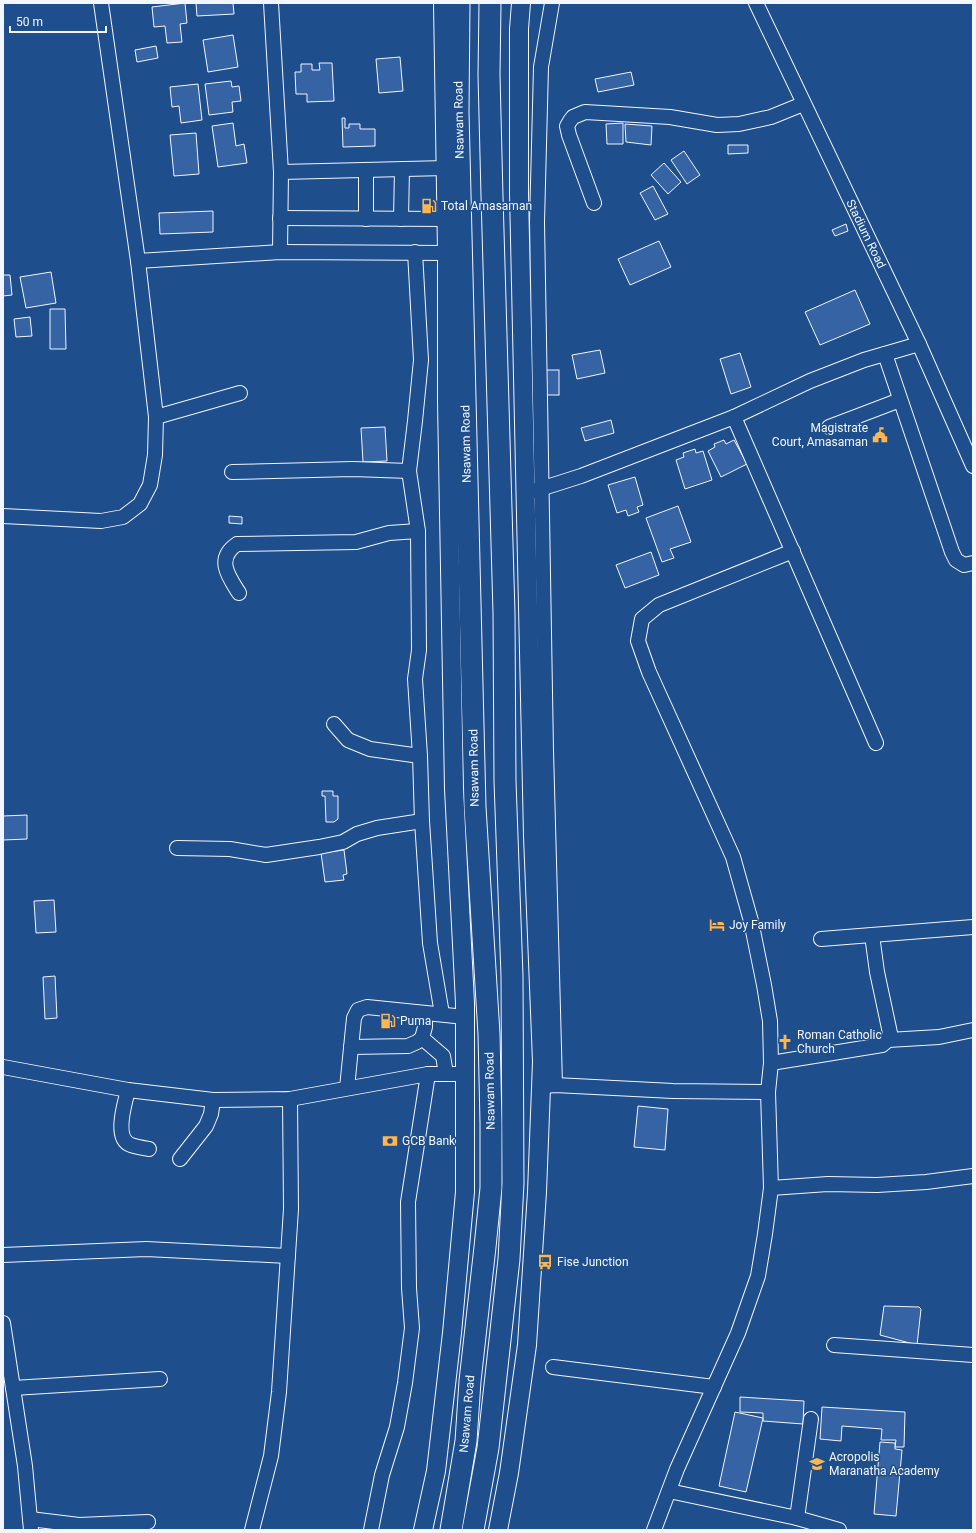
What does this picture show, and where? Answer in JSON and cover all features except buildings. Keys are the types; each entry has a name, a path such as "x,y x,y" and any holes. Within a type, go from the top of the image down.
{"highway":[{"name":"Nsawam Road","path":"451,1530 466,1441 470,1380 491,1188 489,1034 475,807 459,128 459,3"},
{"name":"Nsawam Road","path":"473,1530 488,1448 509,1259 513,1183 512,969 505,780 504,613 489,75 490,3"}],"main road":[{"path":"423,1530 436,1471 452,1333 464,1192 465,1017 454,789 447,410 447,253 443,3"},
{"path":"498,1530 510,1473 527,1345 537,1192 548,1085 542,1062 533,836 534,491 519,193 519,29 521,3"}],"street":[{"path":"3,516 102,521 123,516 140,504 150,485 155,454 156,418 138,261 101,3"},
{"path":"271,3 281,172 280,252"},
{"path":"552,3 541,68 537,222 534,491 581,476 734,417 810,381 864,360 919,344"},
{"name":"Stadium Road","path":"756,3 919,344 973,466"},
{"path":"594,203 568,135 567,126 573,117 585,112 606,112 670,116 717,125 739,124 771,117 803,104"},
{"path":"281,172 446,168"},
{"path":"400,218 402,169"},
{"path":"366,170 366,218"},
{"path":"280,218 446,219"},
{"path":"138,261 280,252 447,253"},
{"path":"415,252 421,360 409,471 418,532 419,650 415,679 430,943 442,1014"},
{"path":"885,354 952,552 956,560 964,565 973,563"},
{"path":"156,418 240,394"},
{"path":"829,428 900,400"},
{"path":"734,417 876,743"},
{"path":"232,472 353,469 390,469 409,471"},
{"path":"239,593 226,572 225,564 232,548 237,544 356,542 389,533 418,532"},
{"path":"654,1530 738,1333 758,1276 771,1188 768,1092 771,1063 770,1021 764,985 752,921 733,857 649,672 638,640 642,619 659,605 793,551"},
{"path":"334,724 348,740 370,749 420,756"},
{"path":"177,848 230,849 266,855 343,842 357,834 377,828 422,820"},
{"path":"822,939 973,927"},
{"path":"771,1063 882,1045 888,1040 890,1033 877,972 872,935"},
{"path":"347,1088 354,1018 358,1010 367,1007 465,1017"},
{"path":"351,1047 408,1046 417,1042 422,1038 425,1027 426,1013"},
{"path":"888,1040 939,1037 973,1030"},
{"path":"422,1038 443,1056 446,1074"},
{"path":"3,1067 128,1090 213,1100 290,1099 428,1074 465,1074"},
{"path":"371,1530 382,1475 397,1427 405,1383 412,1328 409,1288 408,1202 428,1074"},
{"path":"548,1085 673,1091 768,1092"},
{"path":"128,1090 121,1124 122,1135 125,1141 130,1145 149,1149"},
{"path":"252,1530 271,1456 279,1392 290,1209 290,1099"},
{"path":"180,1159 206,1126 211,1114 213,1100"},
{"path":"771,1188 828,1184 877,1185 926,1182 973,1176"},
{"path":"3,1255 146,1250 288,1256"},
{"path":"3,1323 25,1466 30,1525 79,1525 148,1522"},
{"path":"834,1345 973,1355"},
{"path":"553,1367 714,1387"},
{"path":"13,1388 160,1379"},
{"path":"797,1518 811,1419"},
{"path":"669,1492 797,1518 840,1530"}],"place":[{"name":"Total Amasaman","path":"429,206"},
{"name":"Magistrate Court, Amasaman","path":"880,435"},
{"name":"Joy Family","path":"717,925"},
{"name":"Puma","path":"388,1021"},
{"name":"Roman Catholic Church","path":"785,1042"},
{"name":"GCB Bank","path":"390,1141"},
{"name":"Fise Junction","path":"545,1262"},
{"name":"Acropolis Maranatha Academy","path":"817,1464"}]}
